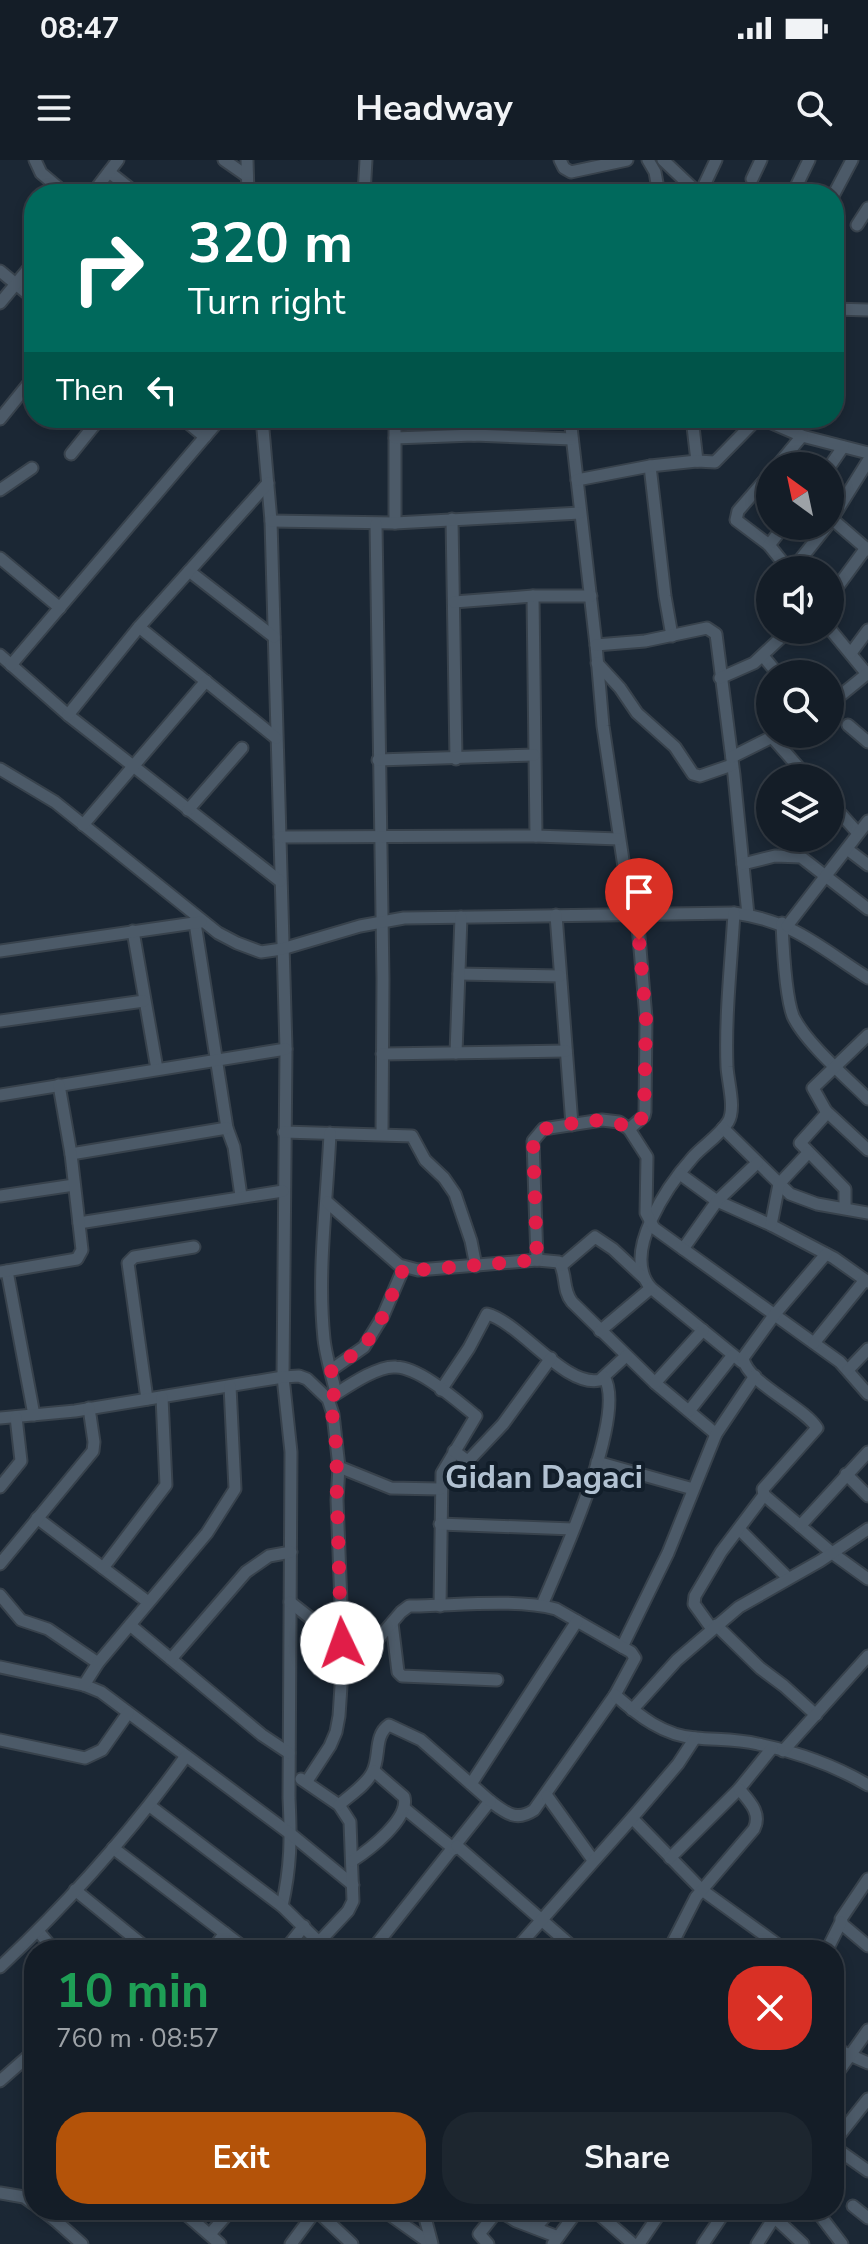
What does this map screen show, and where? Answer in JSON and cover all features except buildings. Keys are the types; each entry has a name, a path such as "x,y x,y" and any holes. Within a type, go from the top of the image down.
{"street":[{"path":"35,160 41,173 54,184"},
{"path":"100,184 118,160"},
{"path":"224,160 247,176"},
{"path":"247,160 247,184"},
{"path":"365,184 366,160"},
{"path":"560,160 564,168 571,172 627,160"},
{"path":"648,160 657,184"},
{"path":"663,160 689,184"},
{"path":"705,184 716,160"},
{"path":"752,179 761,160"},
{"path":"797,184 809,160"},
{"path":"839,184 852,160"},
{"path":"109,172 124,184"},
{"path":"857,225 868,208"},
{"path":"0,271 24,291"},
{"path":"0,303 24,274"},
{"path":"844,309 868,310"},
{"path":"0,419 24,389"},
{"path":"71,454 92,428"},
{"path":"194,428 205,437"},
{"path":"11,665 213,428"},
{"path":"263,428 271,521 286,1049 283,1377 291,1452 289,1774 292,1835 290,1870 282,1906"},
{"path":"395,428 395,523"},
{"path":"474,428 474,435"},
{"path":"571,428 619,839 634,914 646,1018 645,1112 629,1129"},
{"path":"693,428 697,461"},
{"path":"577,480 650,466 719,460 749,428"},
{"path":"783,428 867,457 844,497"},
{"path":"395,438 474,435 572,439"},
{"path":"789,452 802,436"},
{"path":"840,452 843,447"},
{"path":"650,466 672,636"},
{"path":"0,490 32,468"},
{"path":"68,715 139,627 268,483"},
{"path":"756,491 735,516 740,526 756,536"},
{"path":"271,521 376,524 580,513"},
{"path":"452,519 456,759"},
{"path":"376,524 382,1134"},
{"path":"844,531 866,545 844,577"},
{"path":"761,540 778,556"},
{"path":"769,545 773,540"},
{"path":"802,556 815,540"},
{"path":"0,558 60,608"},
{"path":"189,571 274,637"},
{"path":"454,602 533,596 591,596"},
{"path":"533,596 536,836"},
{"path":"139,627 276,738"},
{"path":"596,645 631,643 707,628 714,632 732,761 748,915"},
{"path":"851,653 868,630"},
{"path":"720,678 745,668 775,644"},
{"path":"843,644 866,677 844,694"},
{"path":"0,655 68,715 280,881"},
{"path":"763,656 766,660"},
{"path":"597,663 637,713 675,747 693,774 700,776 756,747"},
{"path":"83,825 206,681"},
{"path":"848,725 868,742"},
{"path":"188,810 242,748"},
{"path":"784,748 797,764"},
{"path":"378,760 534,755"},
{"path":"0,769 55,802 199,922 261,952 404,918 734,913 785,924 868,978"},
{"path":"844,818 858,833"},
{"path":"868,821 785,924 792,1013 810,1039 868,1099"},
{"path":"280,837 536,836 619,839"},
{"path":"847,849 868,865"},
{"path":"743,864 775,856 801,857 868,909"},
{"path":"647,1283 641,1259 649,1223 680,1174 723,1128 731,1114 726,1038 734,913"},
{"path":"556,915 572,1125"},
{"path":"456,1053 461,917"},
{"path":"0,951 199,922"},
{"path":"199,922 227,1128 234,1147 241,1196"},
{"path":"133,931 157,1069"},
{"path":"459,974 560,976"},
{"path":"0,1021 144,1001"},
{"path":"868,1035 812,1090 826,1111 868,1150"},
{"path":"0,1095 286,1049"},
{"path":"382,1054 566,1051"},
{"path":"34,1415 4,1271 77,1259 82,1250 59,1085"},
{"path":"826,1111 824,1118 801,1141 808,1153 845,1189 845,1208"},
{"path":"537,1260 533,1141 543,1129 602,1120 619,1122 629,1129 647,1157 646,1213 649,1223 814,1343 848,1370 868,1394"},
{"path":"71,1154 227,1128"},
{"path":"723,1128 779,1184 800,1199 868,1213"},
{"path":"284,1132 412,1136 431,1168 451,1185 471,1241 476,1266"},
{"path":"307,1781 336,1732 342,1649 337,1500 339,1467 331,1370 324,1343 322,1315 321,1267 330,1133"},
{"path":"771,1225 779,1184 808,1153"},
{"path":"683,1249 717,1201 757,1163"},
{"path":"680,1174 717,1201 826,1254 867,1281 814,1343"},
{"path":"0,1196 74,1185"},
{"path":"79,1223 283,1191"},
{"path":"327,1202 404,1267 418,1270 555,1260 562,1265 567,1296 655,1383 716,1434"},
{"path":"562,1265 595,1237 613,1249 647,1283 817,1428 763,1489 764,1495 868,1579"},
{"path":"147,1399 128,1263 134,1257 194,1247"},
{"path":"689,1411 826,1254"},
{"path":"331,1370 364,1347 383,1316 404,1267"},
{"path":"600,1331 647,1283"},
{"path":"441,1390 487,1314 584,1380 592,1382 604,1377 626,1356"},
{"path":"655,1383 703,1330"},
{"path":"848,1370 868,1349"},
{"path":"454,1451 466,1460 470,1459 503,1424 551,1358"},
{"path":"332,1396 373,1373 397,1367 421,1375 476,1416 442,1473 440,1606"},
{"path":"622,1647 668,1553 716,1434 755,1376"},
{"path":"0,1418 89,1408 283,1377 307,1379 332,1396"},
{"path":"542,1605 573,1529 610,1416 610,1388 604,1377"},
{"path":"84,1685 98,1663 207,1533 235,1489 230,1386"},
{"path":"103,1568 166,1485 162,1397"},
{"path":"0,1564 93,1451 89,1408"},
{"path":"0,1487 21,1461 16,1417"},
{"path":"800,1526 868,1452"},
{"path":"597,1462 693,1489"},
{"path":"339,1467 391,1488 440,1489"},
{"path":"846,1474 868,1496"},
{"path":"764,1495 721,1552 694,1600 714,1627 816,1715"},
{"path":"37,1518 148,1602"},
{"path":"440,1524 573,1529"},
{"path":"739,1529 788,1578"},
{"path":"632,1710 663,1674 739,1607 868,1529"},
{"path":"171,1659 246,1572 269,1556 291,1552"},
{"path":"0,1595 21,1620 48,1629 98,1663"},
{"path":"290,1602 342,1649"},
{"path":"339,1805 374,1771 380,1734 385,1726 395,1726 421,1740 504,1812 520,1818 534,1810 547,1796 634,1663 631,1652 556,1609 542,1605 409,1606 374,1642 342,1649"},
{"path":"471,1784 577,1621"},
{"path":"392,1623 398,1672 402,1676 497,1680"},
{"path":"130,1625 262,1735 289,1753"},
{"path":"670,1858 816,1715 868,1656"},
{"path":"0,1667 84,1685 101,1692 292,1835 353,1885"},
{"path":"615,1695 661,1729 695,1738 721,1738 778,1749 840,1768 868,1785"},
{"path":"0,1740 85,1758 102,1750 128,1713"},
{"path":"523,1940 678,1764 695,1738"},
{"path":"28,1940 150,1806 186,1756"},
{"path":"352,1861 377,1844 404,1808 404,1797 374,1771"},
{"path":"289,1774 307,1781 339,1805 350,1822 354,1894 348,1911 327,1940"},
{"path":"674,1940 702,1890 757,1822 755,1808 739,1789"},
{"path":"547,1796 593,1860"},
{"path":"380,1940 490,1801"},
{"path":"150,1806 282,1906 317,1940"},
{"path":"404,1808 456,1847 565,1940"},
{"path":"632,1818 702,1890 771,1940"},
{"path":"113,1848 234,1940"},
{"path":"832,1940 843,1915 868,1879"},
{"path":"75,1890 137,1940"},
{"path":"841,1922 868,1946"},
{"path":"293,1940 304,1926"},
{"path":"38,1931 46,1940"},
{"path":"220,1940 225,1933"},
{"path":"0,1967 24,1944"},
{"path":"844,2063 868,2030"},
{"path":"844,2053 868,2063"},
{"path":"2,2076 24,2059"},
{"path":"844,2132 868,2099"},
{"path":"844,2149 866,2164"},
{"path":"0,2193 24,2197"},
{"path":"853,2206 868,2218"},
{"path":"63,2220 82,2244"},
{"path":"193,2220 220,2244"},
{"path":"210,2234 222,2220"},
{"path":"291,2244 309,2220"},
{"path":"329,2220 352,2244"},
{"path":"397,2220 431,2244"},
{"path":"425,2220 431,2244"},
{"path":"488,2244 479,2234 490,2220"},
{"path":"519,2220 556,2240 571,2220"},
{"path":"535,2228 542,2220"},
{"path":"606,2220 636,2244 654,2220"},
{"path":"703,2244 719,2220"},
{"path":"757,2244 773,2220"},
{"path":"782,2220 803,2244"},
{"path":"824,2220 842,2244"}],"district":[{"name":"Gidan Dagaci","path":"544,1477"}],"route":[{"path":"342,1643 337,1500 339,1467 333,1414 328,1399 336,1393 331,1370 364,1347 383,1316 404,1267 418,1270 537,1260 533,1141 543,1129 602,1120 619,1122 629,1129 644,1116 646,1018 639,940"}]}
